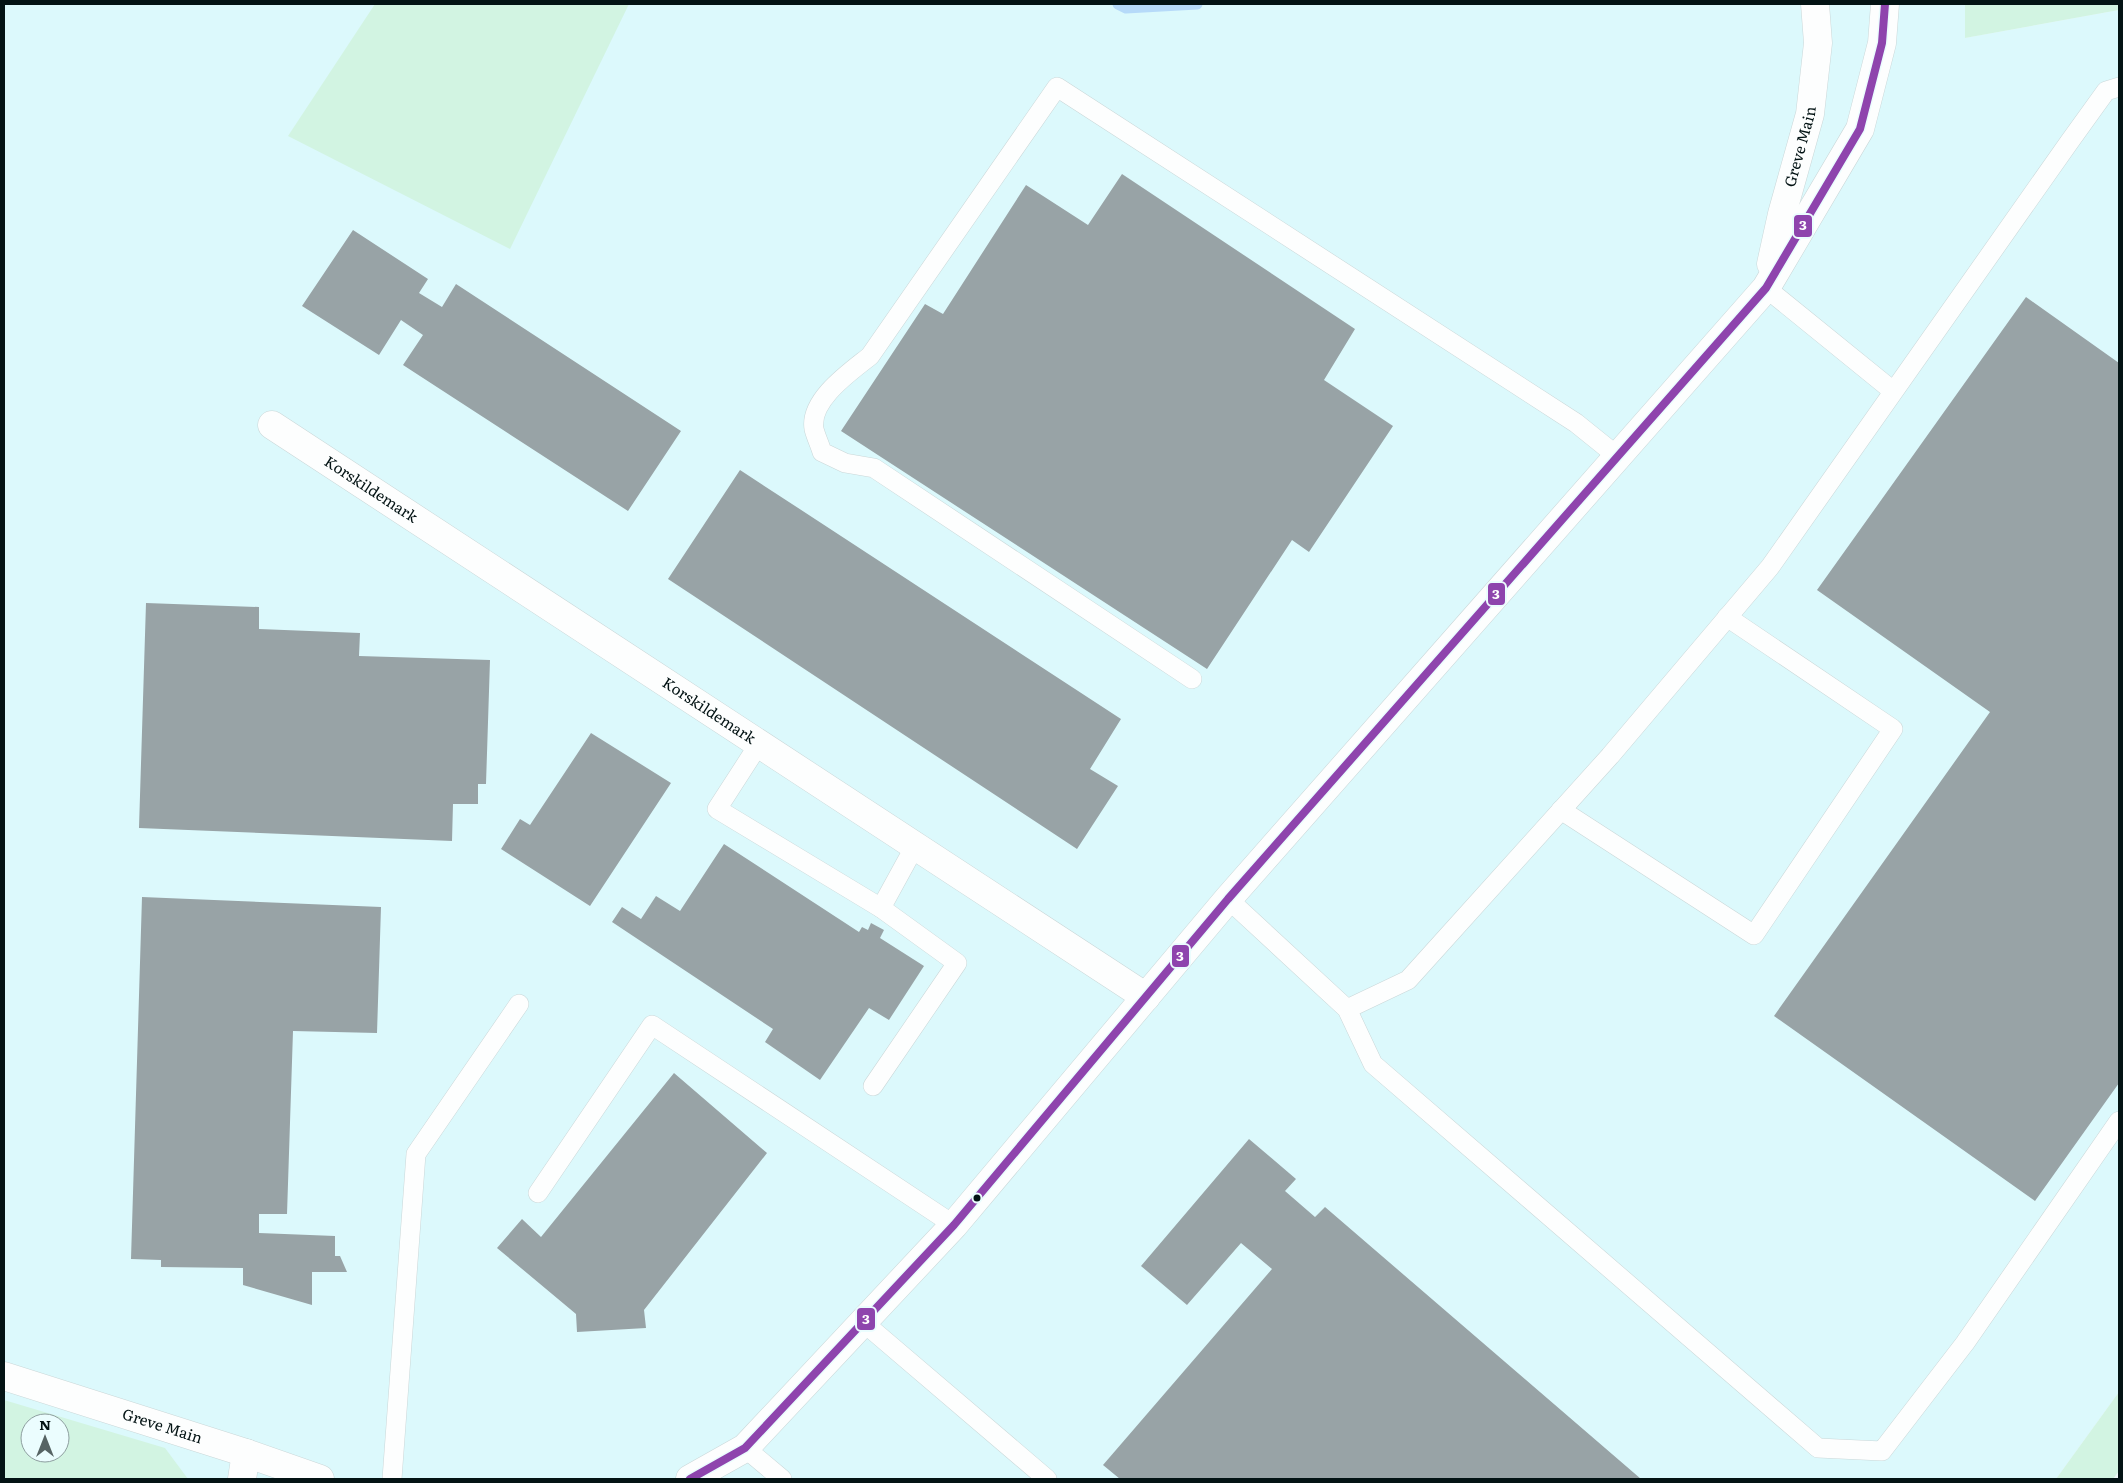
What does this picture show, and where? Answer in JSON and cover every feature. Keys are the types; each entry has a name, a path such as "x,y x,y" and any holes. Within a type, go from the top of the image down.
{"street":[{"name":"Greve Main","path":"1766,288 1782,214 1810,114 1818,43 1815,4"},
{"name":"Greve Main","path":"690,1479 745,1448 954,1225 1228,899 1766,288 1860,129 1882,43 1885,4"},
{"name":"Korskildemark","path":"272,425 1146,997"},
{"name":"Greve Main","path":"4,1376 244,1466 320,1479"}],"lane":[{"path":"1192,679 874,468 845,462 822,452 814,428 818,406 839,382 870,356 1057,87 1576,423 1617,456"},
{"path":"1347,1009 1408,980 1610,756 1770,567 2106,91 2119,87"},
{"path":"1766,288 1893,391"},
{"path":"1561,810 1754,935 1893,729 1727,617"},
{"path":"759,744 717,809 881,908 957,963 873,1086"},
{"path":"881,908 915,846"},
{"path":"1228,899 1347,1009 1373,1064 1818,1448 1882,1451 1965,1343 2119,1121"},
{"path":"392,1479 416,1154 519,1004"},
{"path":"538,1192 652,1025 954,1225"},
{"path":"863,1322 1047,1479"},
{"path":"745,1448 782,1479"}],"shaded area":[{"path":"4,4 1967,4 1965,38 2119,10 2119,1392 2056,1479 4,1479"}],"green space":[{"path":"375,4 629,4 510,249 288,136"},
{"path":"1965,4 2119,4 2119,10 1965,38"},
{"path":"2119,1392 2119,1471 2113,1479 2056,1479"},
{"path":"4,1400 48,1413 20,1413 20,1463 70,1463 70,1420 165,1448 188,1479 4,1479"}],"building":[{"path":"1122,174 1355,329 1324,380 1393,426 1309,552 1292,540 1207,669 841,431 925,304 943,314 1026,185 1088,225"},
{"path":"353,230 428,279 419,293 442,307 456,284 681,431 628,511 403,365 423,335 401,320 379,355 302,306"},
{"path":"2026,297 2119,363 2119,1083 2035,1201 1774,1016 1990,712 1817,590"},
{"path":"740,470 1121,719 1090,769 1118,786 1077,849 668,579"},
{"path":"146,603 259,607 259,629 360,633 359,656 490,660 486,784 478,784 478,804 453,804 452,841 139,828"},
{"path":"591,733 671,783 590,906 501,849 520,819 530,825"},
{"path":"724,844 859,932 862,927 868,930 871,923 884,930 880,938 924,966 889,1020 869,1008 820,1080 765,1042 773,1029 612,922 622,907 641,919 656,896 680,911"},
{"path":"142,897 381,907 377,1033 293,1031 287,1214 259,1214 259,1233 335,1236 335,1256 340,1256 347,1272 312,1272 312,1305 243,1285 243,1268 161,1267 161,1260 131,1259"},
{"path":"674,1073 767,1153 644,1310 646,1328 577,1332 576,1314 497,1248 522,1219 541,1237"},
{"path":"1249,1139 1296,1179 1285,1191 1315,1217 1325,1207 1641,1479 1120,1479 1103,1465 1272,1269 1241,1243 1187,1305 1141,1266"}],"waterway":[{"path":"1118,4 1126,8 1197,4"}],"transit line":[{"name":"3","path":"690,1479 745,1448 954,1225 1228,899 1766,288 1860,129 1882,43 1885,4"}]}
